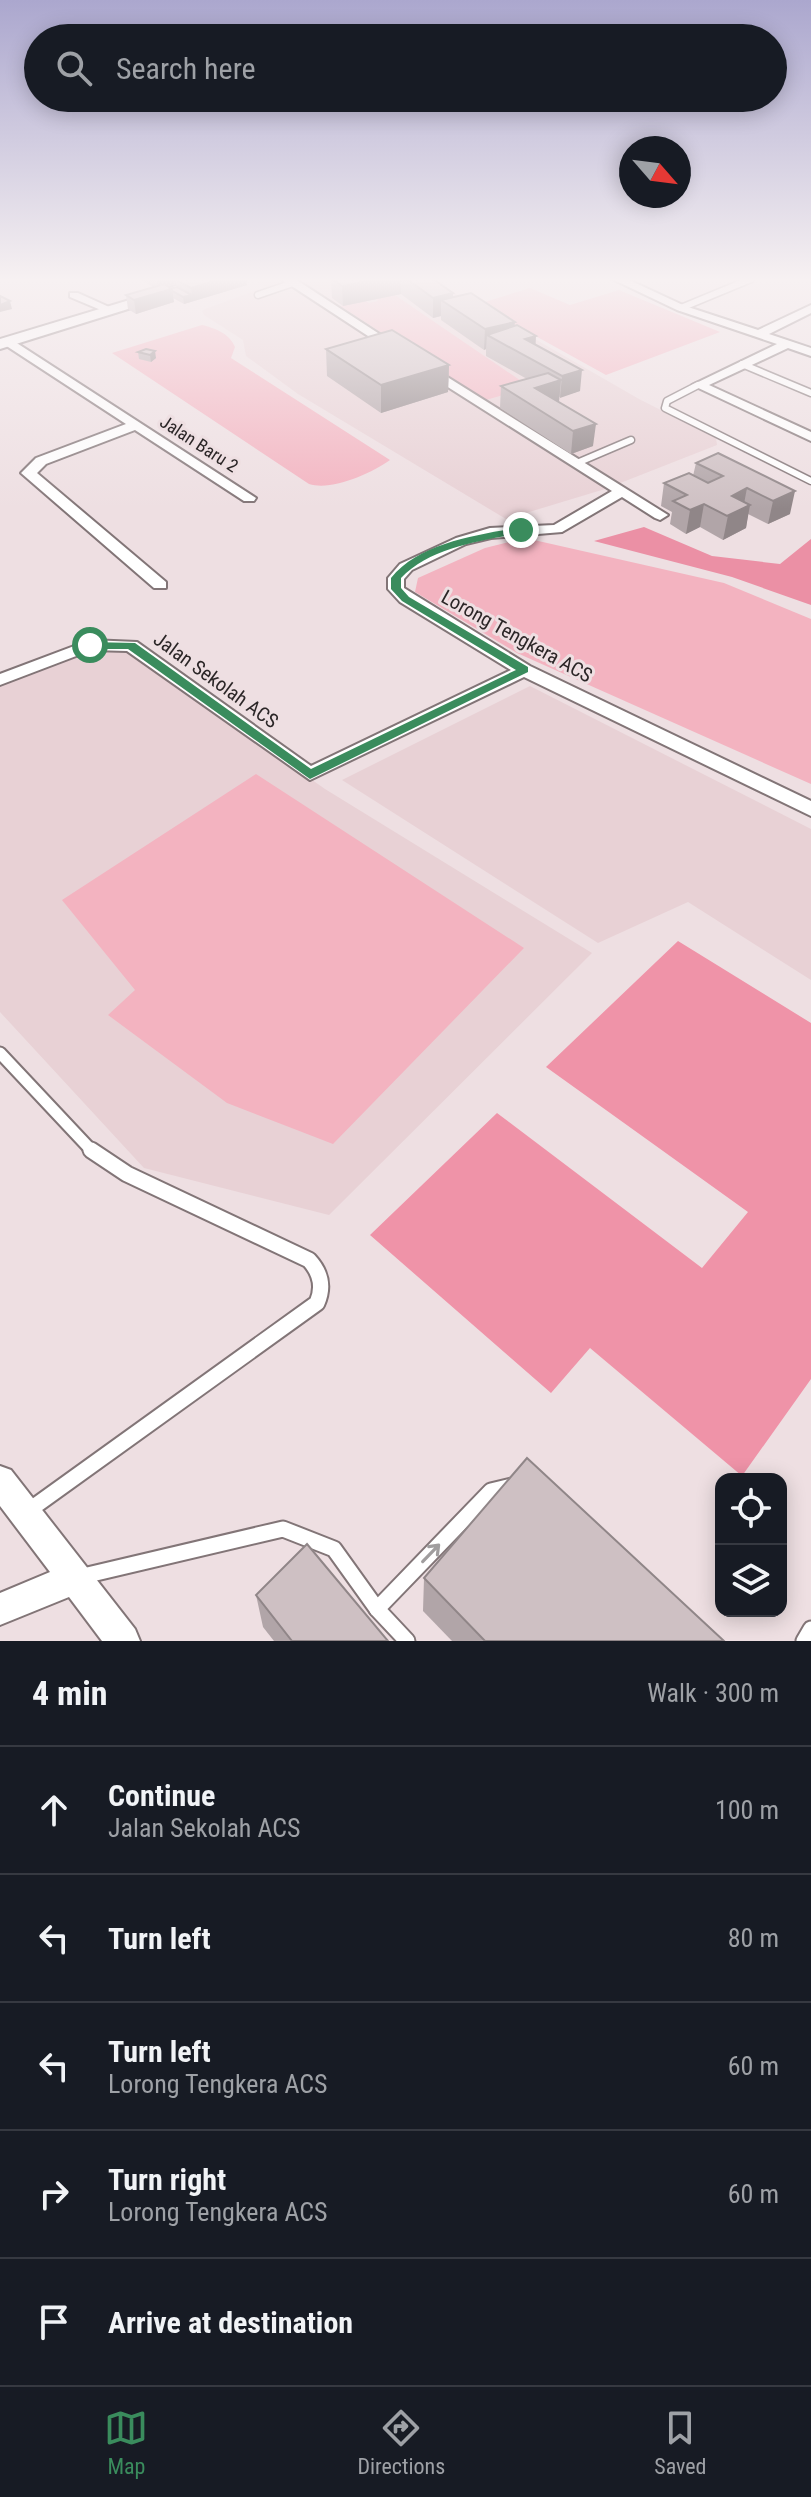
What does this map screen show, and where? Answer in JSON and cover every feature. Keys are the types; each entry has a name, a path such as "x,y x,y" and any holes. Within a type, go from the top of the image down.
{"street":[{"name":"Jalan Baru 2","path":"24,356 249,498"},
{"path":"408,356 660,515"},
{"path":"698,385 761,356"},
{"path":"698,385 811,437"},
{"path":"136,425 41,461 28,473 160,585"},
{"name":"Lorong Tengkera ACS","path":"622,491 557,529 490,533 461,541 406,567 396,578 396,589 406,599 524,670 811,809"},
{"name":"Jalan Sekolah ACS","path":"0,680 90,645 131,646 310,774 524,670"},
{"path":"0,1481 123,1641"},
{"path":"0,1609 75,1578"}],"lane":[{"path":"742,364 811,393"},
{"path":"698,385 667,401 665,408 811,481"},
{"path":"577,463 631,440"},
{"path":"0,1053 93,1152 127,1174 309,1260 317,1267 322,1294 317,1303 25,1513"},
{"path":"377,1609 491,1491 509,1486 524,1488"},
{"path":"75,1578 283,1529 334,1549 377,1609 407,1641"},
{"path":"804,1641 811,1629"}],"shaded area":[{"path":"116,356 232,356 231,358 390,460 351,480 329,485 309,484"},
{"path":"246,356 564,356 716,438 717,445 605,489 506,519 298,394"},
{"path":"417,356 484,356 530,387 486,400"},
{"path":"571,356 657,356 606,375"},
{"path":"644,527 712,556 780,564 811,539 811,605 732,577 594,541"},
{"path":"525,538 724,583 811,619 811,784 517,653 415,592 418,578 485,548"},
{"path":"80,645 128,650 325,789 592,953 329,1215 144,1168 0,1012 0,683"},
{"path":"530,686 811,829 811,980 688,902 598,943 342,780"},
{"path":"256,774 524,948 333,1144 227,1103 108,1015 135,990 62,900"},
{"path":"678,941 811,1023 811,1379 744,1473 738,1473 590,1348 551,1393 370,1235 497,1113 702,1268 748,1212 546,1067"}],"building":[{"path":"336,356 434,356 449,365 381,385"},
{"path":"525,356 555,356 582,370 562,376"},
{"path":"548,373 561,380 535,388 596,424 573,431 501,386"},
{"path":"718,453 795,491 773,501 747,488 732,496 750,505 727,516 704,504 690,510 673,501 687,495 664,483 689,473 708,483 723,476 696,463"},
{"path":"527,1458 724,1641 485,1641 424,1578"},
{"path":"307,1544 388,1641 292,1641 256,1595"}],"route":[{"path":"90,645 112,643 131,646 310,774 524,670 406,599 396,589 396,578 406,567 461,541 490,533 521,530"}]}
